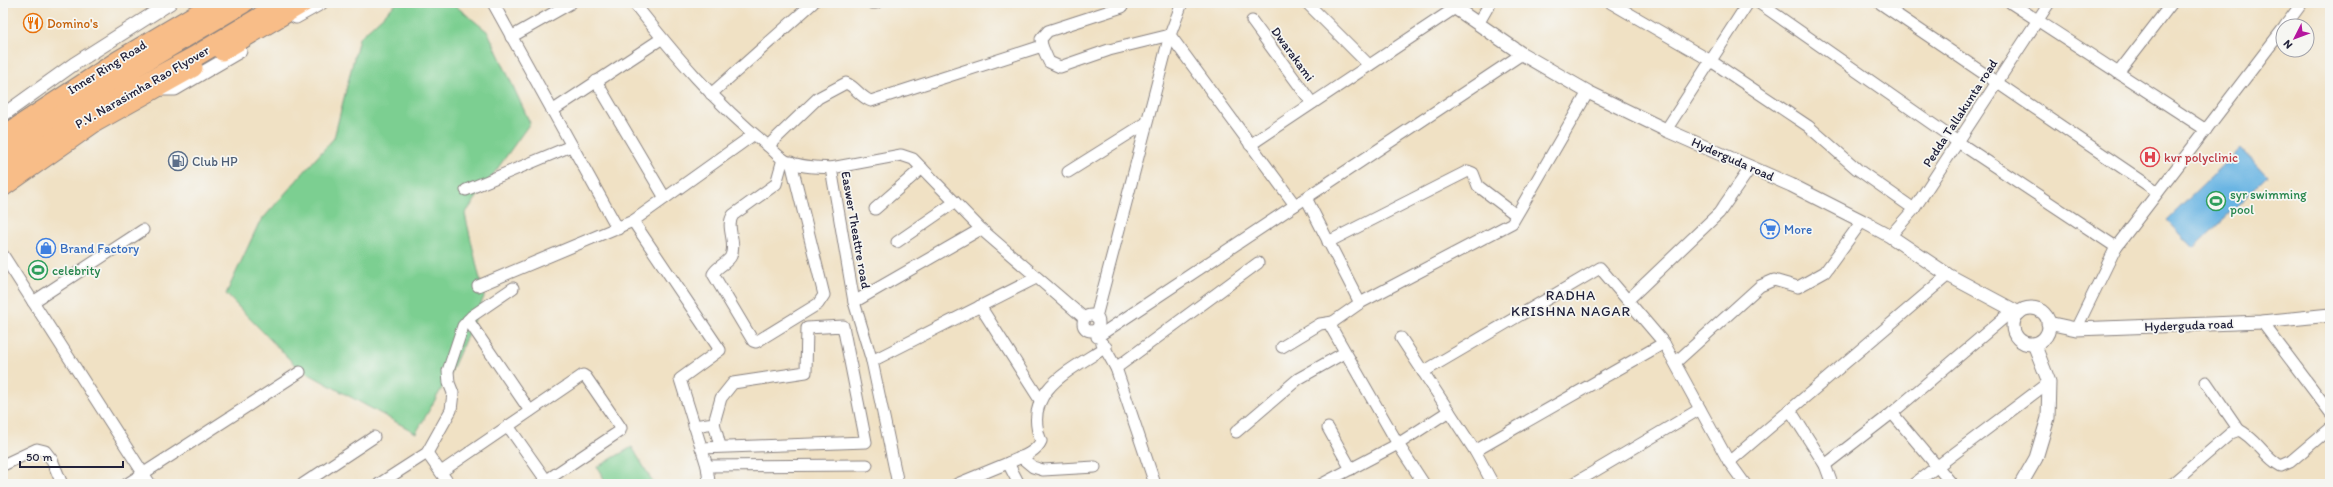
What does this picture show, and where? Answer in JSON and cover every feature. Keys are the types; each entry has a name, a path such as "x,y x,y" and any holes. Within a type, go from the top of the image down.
{"highway":[{"name":"P.V. Narasimha Rao Flyover","path":"3,154 118,77 243,3"},
{"name":"P.V. Narasimha Rao Flyover","path":"3,177 72,127 284,3"}],"main road":[{"name":"Inner Ring Road","path":"3,135 117,60 213,3"},
{"path":"3,188 94,124 305,3"}],"street":[{"path":"3,115 74,64 170,3"},
{"path":"157,89 175,89 321,3"},
{"path":"493,3 618,229"},
{"path":"511,37 571,3"},
{"path":"634,3 661,38 711,94 753,135 787,160 794,179 824,295 818,304 756,342 753,341 713,274 716,269 730,258 732,254 733,238 729,225 733,215 776,184 778,175 787,160"},
{"path":"711,94 813,3"},
{"path":"1155,484 1116,368 1106,347 1096,333 1085,328 1090,317 1146,124 1170,35 1182,3"},
{"path":"1307,3 1369,65"},
{"path":"1478,24 1490,3"},
{"path":"1611,3 1711,61 1808,126 1857,169 1914,209"},
{"path":"1666,130 1748,3"},
{"path":"1759,3 1958,142 2116,247"},
{"path":"1880,3 2158,192"},
{"path":"2010,3 2206,130"},
{"name":"Pedda Tallakunta road","path":"1890,236 1914,209 2049,3"},
{"path":"2291,18 2302,3"},
{"path":"2118,74 2170,4"},
{"path":"1250,144 1369,65 1451,6"},
{"name":"Hyderguda road","path":"1451,6 1522,54 1588,92 1666,130 1751,167 1862,221 1890,236 1948,275 2016,311"},
{"path":"1122,7 1048,31 1041,39 1042,46 1049,62 1060,67 1109,50 1170,35"},
{"name":"Dwarakami","path":"1252,20 1312,103"},
{"path":"1170,35 1295,205"},
{"path":"552,111 661,38"},
{"path":"2076,329 2116,247 2275,39"},
{"path":"768,146 818,98 840,85 846,83 853,86 864,98 871,101 1042,46"},
{"path":"1096,333 1306,198 1522,54"},
{"path":"596,81 665,198"},
{"path":"1282,348 1320,324 1333,322 1360,303 1512,223 1588,92"},
{"path":"1068,172 1146,124"},
{"path":"478,286 618,229 632,221 753,135"},
{"path":"466,190 571,146"},
{"path":"831,168 901,155 913,159 981,229 1036,278 1090,317"},
{"name":"Easwer Theattre road","path":"787,160 831,168 854,302 872,361 898,484"},
{"path":"1628,299 1719,213 1751,167"},
{"path":"875,209 922,168"},
{"path":"1328,242 1468,171 1473,173 1478,186 1516,215"},
{"path":"778,175 794,179"},
{"path":"1306,198 1360,303"},
{"path":"897,242 955,202"},
{"path":"632,221 720,350 680,379 707,466 709,483"},
{"path":"1676,362 1760,286 1774,280 1798,287 1825,272 1862,221"},
{"path":"854,302 981,229"},
{"path":"33,302 143,230"},
{"path":"3,255 150,484"},
{"path":"1116,368 1258,263"},
{"path":"1423,372 1600,268 1664,343 1676,362 1729,462 1745,484"},
{"path":"1729,462 1948,275"},
{"path":"872,361 1036,278"},
{"path":"379,484 427,453 451,410 453,393 449,384 448,371 463,326 468,320 512,288"},
{"path":"980,306 1040,400"},
{"path":"1825,465 1892,413 2016,311 2036,309 2046,316 2048,323 2048,334 2044,339 2034,344 2023,342 2015,334 2014,323 2016,311"},
{"name":"Hyderguda road","path":"2048,323 2076,329 2262,322 2330,315"},
{"path":"468,320 530,411"},
{"path":"1333,322 1331,327 1332,332 1398,444 1424,484"},
{"path":"2262,322 2330,412"},
{"path":"698,437 720,446 866,442 843,326 807,328 806,372 733,384 721,398 714,423 720,446"},
{"path":"1401,338 1475,451 1493,484"},
{"path":"1475,451 1664,343"},
{"path":"2020,484 2036,458 2048,418 2049,382 2034,344"},
{"path":"957,484 1022,457 1032,451 1041,441 1036,428 1036,408 1040,400 1053,384 1106,347"},
{"path":"1236,432 1298,380 1344,352"},
{"path":"127,484 300,372"},
{"path":"441,472 508,426 583,375 586,376 621,428 616,434 544,482 508,426"},
{"path":"1914,484 1936,465 2049,382"},
{"path":"2206,382 2239,430 2247,434 2272,461 2281,466 2290,462 2330,428"},
{"path":"1573,484 1700,409"},
{"path":"1322,484 1398,444 1449,410"},
{"path":"1790,410 1825,465 1832,484"},
{"path":"1892,413 1952,484"},
{"path":"698,437 714,423"},
{"path":"1328,428 1351,469"},
{"path":"2172,484 2231,433 2239,430"},
{"path":"698,437 717,434"},
{"path":"303,484 374,437"},
{"path":"3,465 37,449 45,451 52,460 62,484"},
{"path":"427,453 449,484"},
{"path":"1022,457 1033,467 1043,470 1094,467"},
{"path":"1008,463 1018,484"},
{"path":"707,466 867,465"}],"green space":[{"path":"397,3 452,3 488,32 530,123 465,214 484,297 450,374 416,433 298,368 226,294 259,223 334,138 359,38"},
{"path":"632,447 654,484 607,484 597,467"}],"water":[{"path":"2241,148 2267,176 2194,248 2167,220"}],"place":[{"name":"Domino's","path":"33,23"},
{"name":"kvr polyclinic","path":"2150,157"},
{"name":"Club HP","path":"178,161"},
{"name":"syr swimming pool","path":"2216,201"},
{"name":"More","path":"1770,229"},
{"name":"Brand Factory","path":"46,248"},
{"name":"celebrity","path":"38,270"}],"district":[{"name":"RADHA KRISHNA NAGAR","path":"1571,304"}]}
